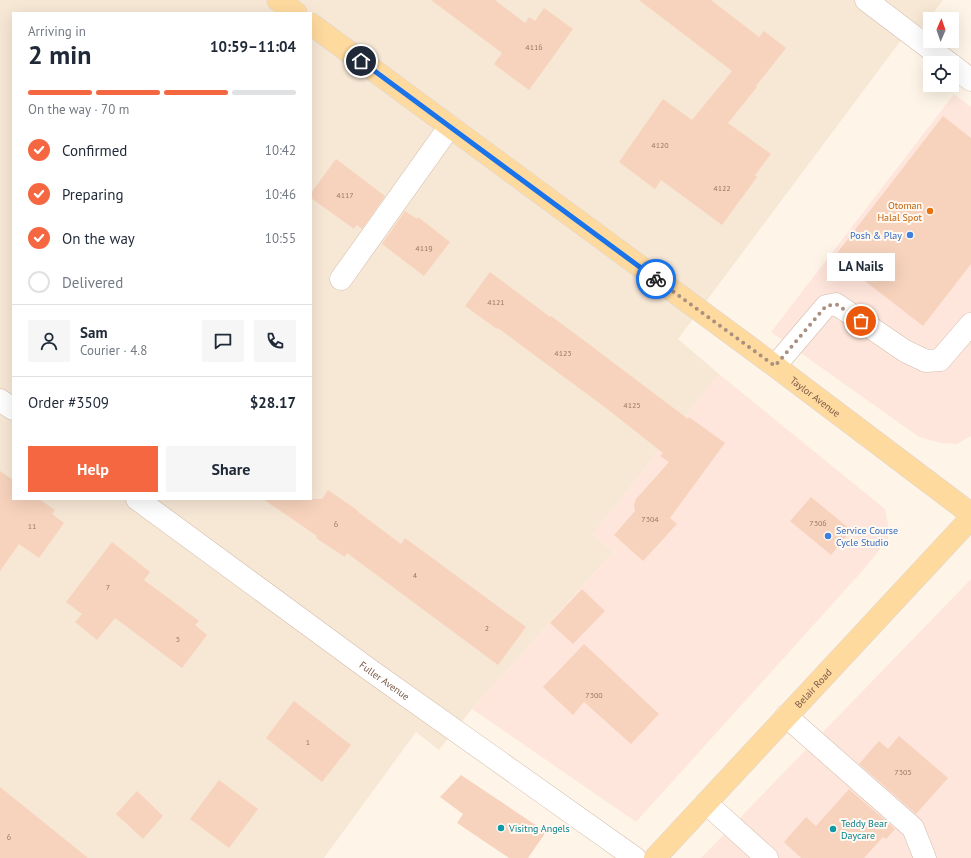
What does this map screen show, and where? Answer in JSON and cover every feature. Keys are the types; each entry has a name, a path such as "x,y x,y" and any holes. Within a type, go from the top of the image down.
{"main road":[{"path":"278,0 295,12"},
{"name":"Taylor Avenue","path":"312,25 775,366 971,514"},
{"name":"Belair Road","path":"655,858 971,518"}],"street":[{"path":"866,0 940,56"},
{"path":"959,71 971,80"},
{"path":"341,280 450,126"},
{"path":"775,366 826,306 836,304 905,351 926,361 940,360 971,324"},
{"path":"0,400 12,408"},
{"name":"Fuller Avenue","path":"139,500 370,670 635,858"},
{"path":"786,716 913,828 925,858"},
{"path":"706,803 767,858"}],"shaded area":[{"path":"0,0 943,0 934,12 923,12 923,25 899,43 678,339 719,374 593,534 613,552 472,709 439,750 416,732 324,858 0,858"},
{"path":"954,94 971,107 971,436 957,444 941,443 919,437 771,332"},
{"path":"719,374 885,509 888,524 888,539 864,569 636,822 472,709 613,552 592,535"},
{"path":"971,579 971,858 701,858"}],"building":[{"path":"431,0 495,0 525,23 529,17 535,21 544,8 573,29 529,90 494,64 502,53"},
{"path":"639,0 711,0 759,37 764,31 786,48 728,123 771,154 755,175 757,177 722,225 661,180 655,189 619,162 663,99 692,120 732,71"},
{"path":"943,116 971,138 971,264 923,326 834,257"},
{"path":"336,159 385,196 362,229 357,225 354,229 312,199 312,192"},
{"path":"405,211 417,219 418,217 450,242 424,276 382,244"},
{"path":"490,272 688,419 689,417 725,443 670,518 677,524 643,561 614,535 635,511 634,505 636,499 669,462 660,456 663,453 606,408 498,328 497,329 465,306"},
{"path":"0,471 12,479 12,500 40,500 55,510 52,514 64,523 39,558 19,544 0,571"},
{"path":"328,490 401,544 405,538 526,627 498,665 347,553 345,557 316,538 317,536 264,500 322,499"},
{"path":"811,497 851,530 831,555 790,521"},
{"path":"112,542 150,572 144,580 199,621 195,625 207,635 182,668 115,618 97,640 75,622 82,614 66,602"},
{"path":"582,589 605,611 573,644 550,623"},
{"path":"584,644 659,714 631,744 584,702 573,715 543,687"},
{"path":"294,701 351,745 322,782 266,738"},
{"path":"899,736 948,778 916,814 859,764 879,741 888,749"},
{"name":"Visitng Angels","path":"461,775 546,832 528,858 509,858 457,823 463,814 440,797"},
{"path":"219,780 258,809 229,848 190,819"},
{"path":"0,787 88,858 0,858"},
{"name":"Teddy Bear Daycare","path":"849,789 895,829 886,839 883,837 864,858 801,858 784,842 806,817 816,826"},
{"path":"137,791 163,816 143,839 116,814"}],"way so far":[{"path":"656,279 775,366 826,306 836,304 861,321"}],"place":[{"name":"Otoman Halal Spot","path":"930,211"},
{"name":"Posh & Play","path":"910,235"},
{"name":"LA Nails","path":"861,321"},
{"name":"Service Course Cycle Studio","path":"828,536"},
{"name":"Visitng Angels","path":"501,828"},
{"name":"Teddy Bear Daycare","path":"833,829"}],"route":[{"path":"361,61 656,279"}]}
